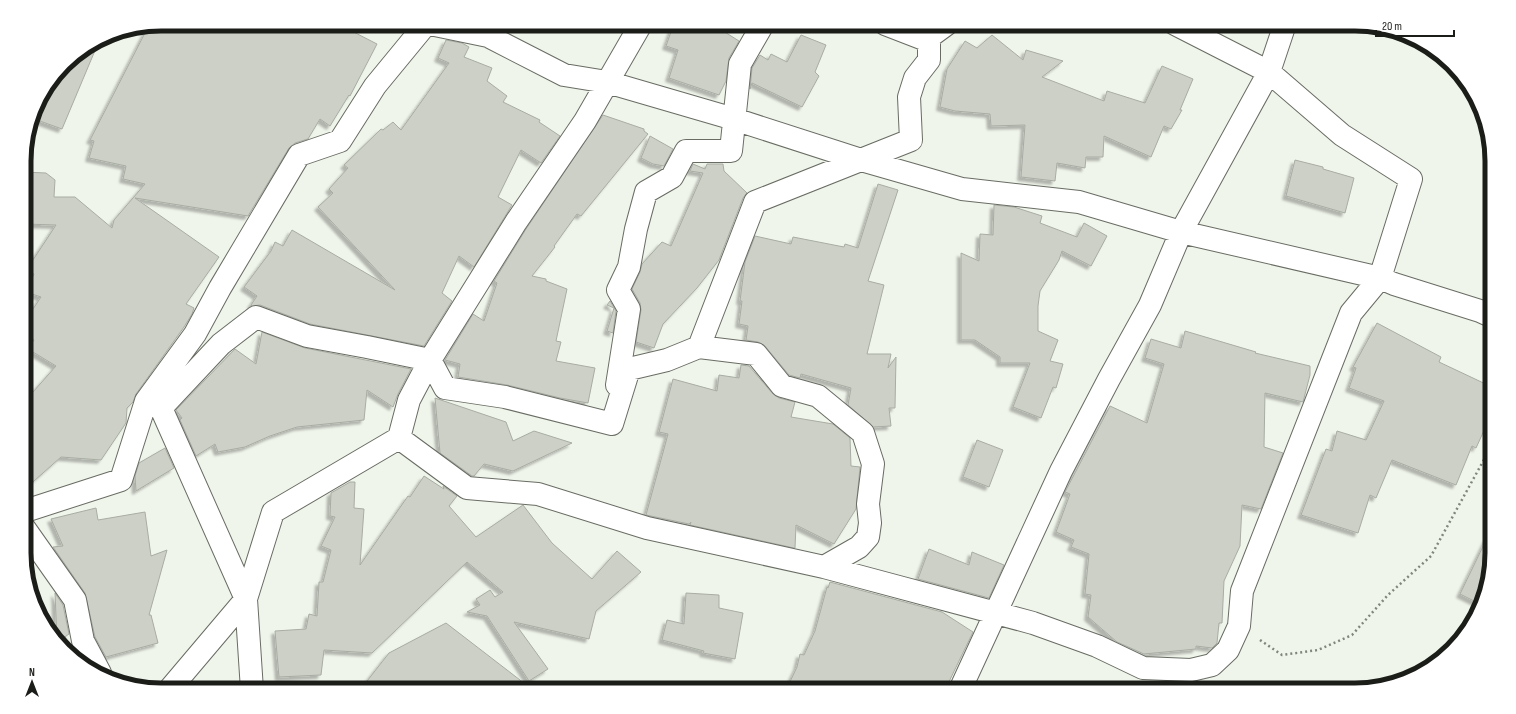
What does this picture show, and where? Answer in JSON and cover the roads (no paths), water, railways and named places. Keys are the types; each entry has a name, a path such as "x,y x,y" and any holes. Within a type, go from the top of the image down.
{"street":[{"path":"31,509 121,480 154,404 220,288 299,155 340,141 375,86 420,31"},
{"path":"464,31 488,36 564,75 607,82 734,119 861,160 962,189 1078,202 1180,232 1380,278 1394,284 1485,313"},
{"path":"252,683 246,599 273,512 399,438 409,400 430,360 516,222 585,121 636,31"},
{"path":"612,424 629,309 618,290 629,267 636,229 646,192 672,177 686,151 731,151 740,64 759,31"},
{"path":"902,31 928,42"},
{"path":"699,346 755,202 911,140 909,96 915,78 928,60 928,42 932,35 937,31"},
{"path":"399,438 467,488 538,494 647,528 824,567 995,612 1033,623 1097,646 1143,668 1191,670 1212,665 1228,650 1239,626 1242,591 1351,313 1380,278 1411,179 1342,135 1270,72 1189,31"},
{"path":"963,683 1061,471 1150,305 1180,232 1270,72 1282,31"},
{"path":"154,404 221,344 256,317 307,336 367,346 430,360 445,388 505,397 612,424"},
{"path":"612,424 629,369 666,360 699,346 756,354 782,386 818,396 863,433 873,464 868,504 870,523 868,537 859,547 824,567"},
{"path":"154,404 246,599"},
{"path":"31,538 75,600 83,641 96,666"},
{"path":"175,683 246,599"}]}
